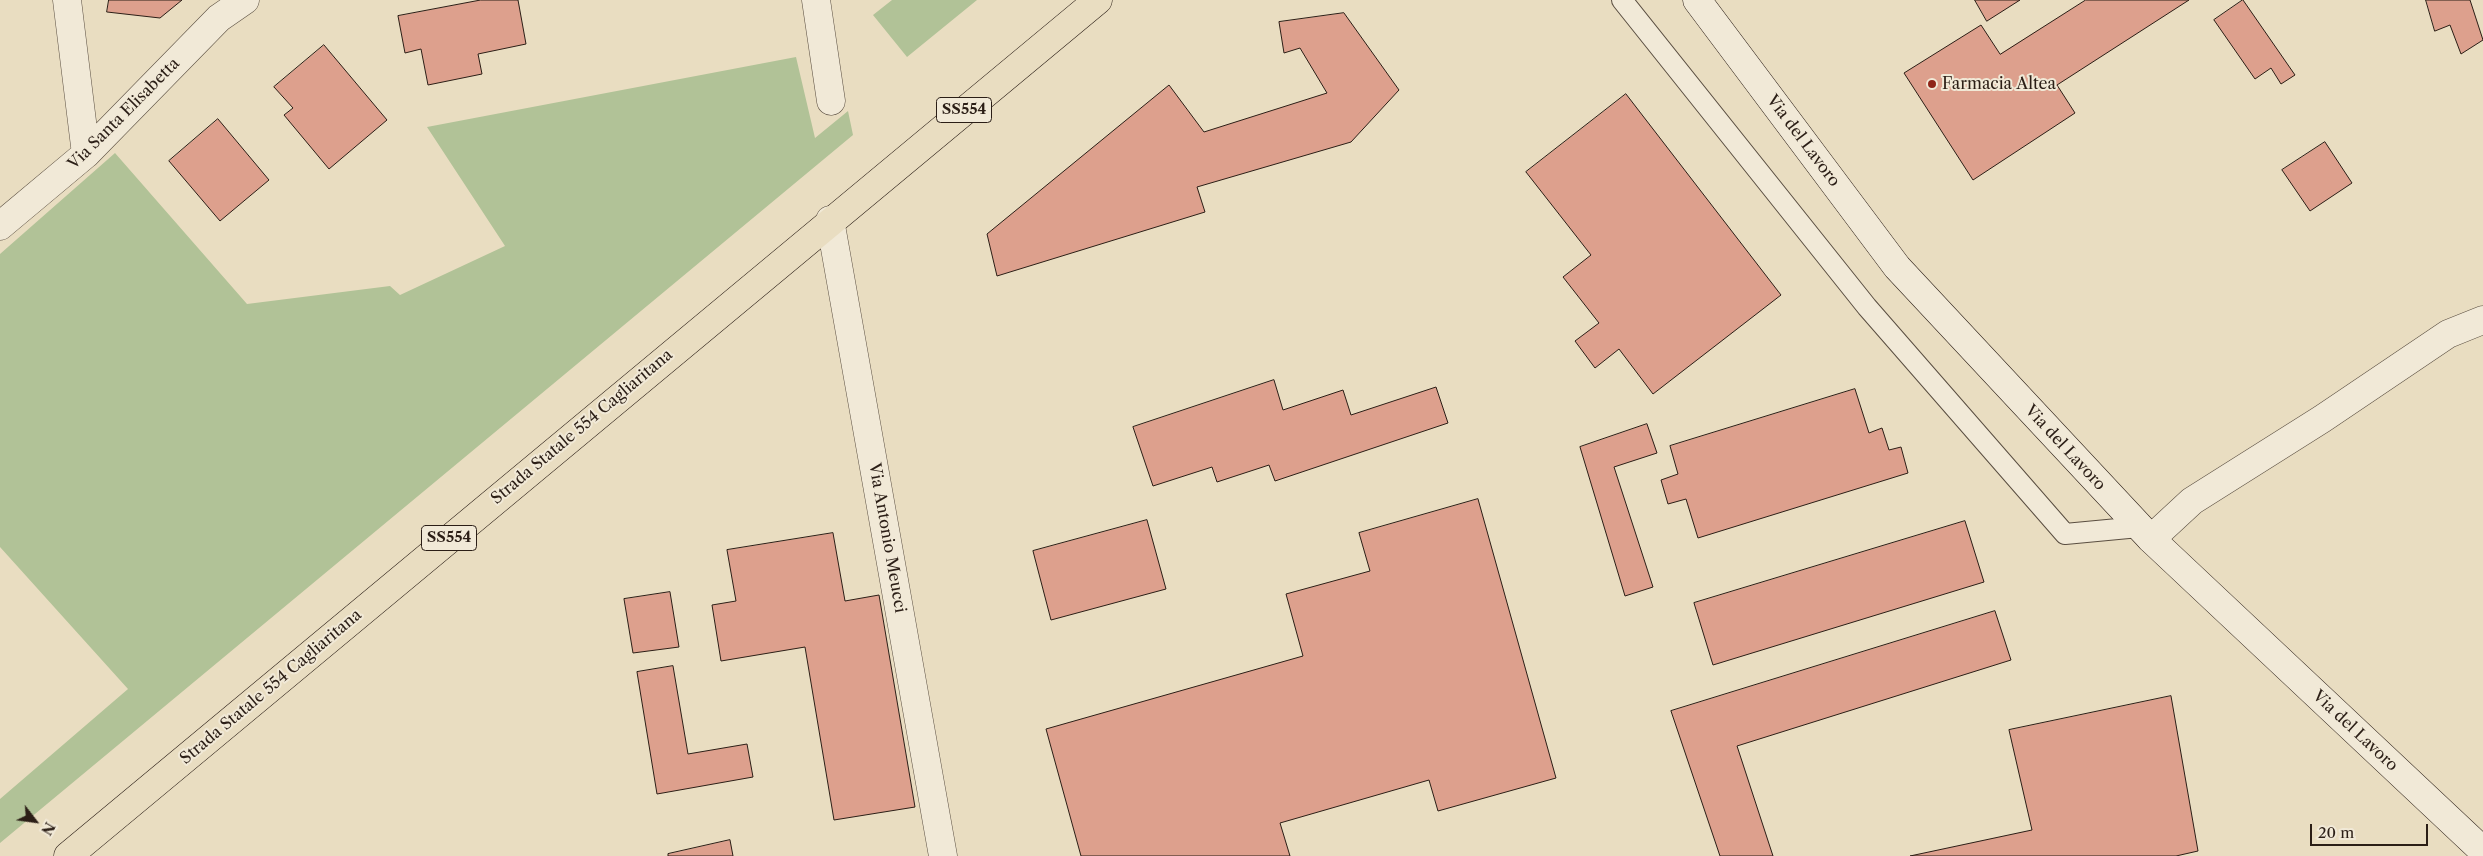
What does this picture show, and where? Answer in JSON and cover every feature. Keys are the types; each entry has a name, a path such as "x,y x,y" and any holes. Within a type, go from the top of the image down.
{"main road":[{"name":"Strada Statale 554 Cagliaritana","path":"68,856 830,220 1098,0"}],"street":[{"path":"67,0 86,154"},
{"name":"Via Santa Elisabetta","path":"0,226 86,154 219,18 245,0"},
{"path":"816,0 831,101"},
{"name":"Via del Lavoro","path":"1697,0 1897,267 2145,533 2483,851"},
{"name":"Via Antonio Meucci","path":"830,220 943,856"},
{"path":"2145,533 2322,419 2448,334 2483,320"}],"lane":[{"path":"1622,0 1867,307 2065,534 2145,533"}],"green space":[{"path":"892,0 977,0 907,57 873,15"},
{"path":"796,57 815,138 848,111 853,135 0,843 0,799 128,689 0,547 0,254 115,153 247,304 390,286 400,295 505,246 427,127"}],"building":[{"path":"109,0 182,0 160,18 107,12"},
{"path":"481,0 518,0 526,44 478,54 482,74 428,85 421,49 405,53 398,16"},
{"path":"1975,0 2020,0 1987,21"},
{"path":"2086,0 2189,0 2057,85 2075,113 1973,180 1904,73 1981,25 2000,54"},
{"path":"2243,0 2295,75 2281,84 2271,68 2255,79 2214,20"},
{"path":"2426,0 2470,0 2483,40 2461,54 2450,25 2435,31"},
{"path":"1344,13 1399,90 1351,142 1197,187 1205,212 997,276 987,234 1169,85 1204,132 1327,93 1300,48 1284,53 1279,22"},
{"path":"324,45 387,120 329,169 284,115 293,108 274,87"},
{"path":"1626,94 1781,295 1653,394 1619,349 1595,368 1575,341 1599,323 1563,277 1591,255 1526,172"},
{"path":"218,119 269,180 220,221 169,161"},
{"path":"2325,142 2352,183 2310,211 2282,170"},
{"path":"1274,380 1283,410 1343,390 1351,415 1436,387 1448,423 1275,481 1269,465 1217,482 1212,467 1153,486 1133,427"},
{"path":"1855,389 1869,433 1882,428 1889,450 1901,447 1908,473 1698,538 1686,499 1668,504 1661,480 1678,474 1670,446"},
{"path":"1647,424 1657,453 1614,467 1653,587 1625,596 1580,447"},
{"path":"1478,499 1556,778 1438,811 1429,780 1280,823 1290,856 1081,856 1046,729 1303,656 1286,594 1370,571 1359,533"},
{"path":"1147,520 1166,589 1051,620 1033,551"},
{"path":"1965,521 1984,582 1713,665 1694,603"},
{"path":"833,533 845,601 879,595 915,807 834,820 805,647 721,661 712,605 736,601 727,550"},
{"path":"670,592 679,647 633,653 624,599"},
{"path":"1995,611 2011,660 1737,746 1773,856 1720,856 1671,711"},
{"path":"673,666 688,754 747,744 753,777 657,794 637,672"},
{"path":"2171,696 2198,851 2176,856 1910,856 2032,830 2009,730"},
{"path":"730,840 733,856 668,856 668,854"}],"place":[{"name":"Farmacia Altea","path":"1932,84"}]}
